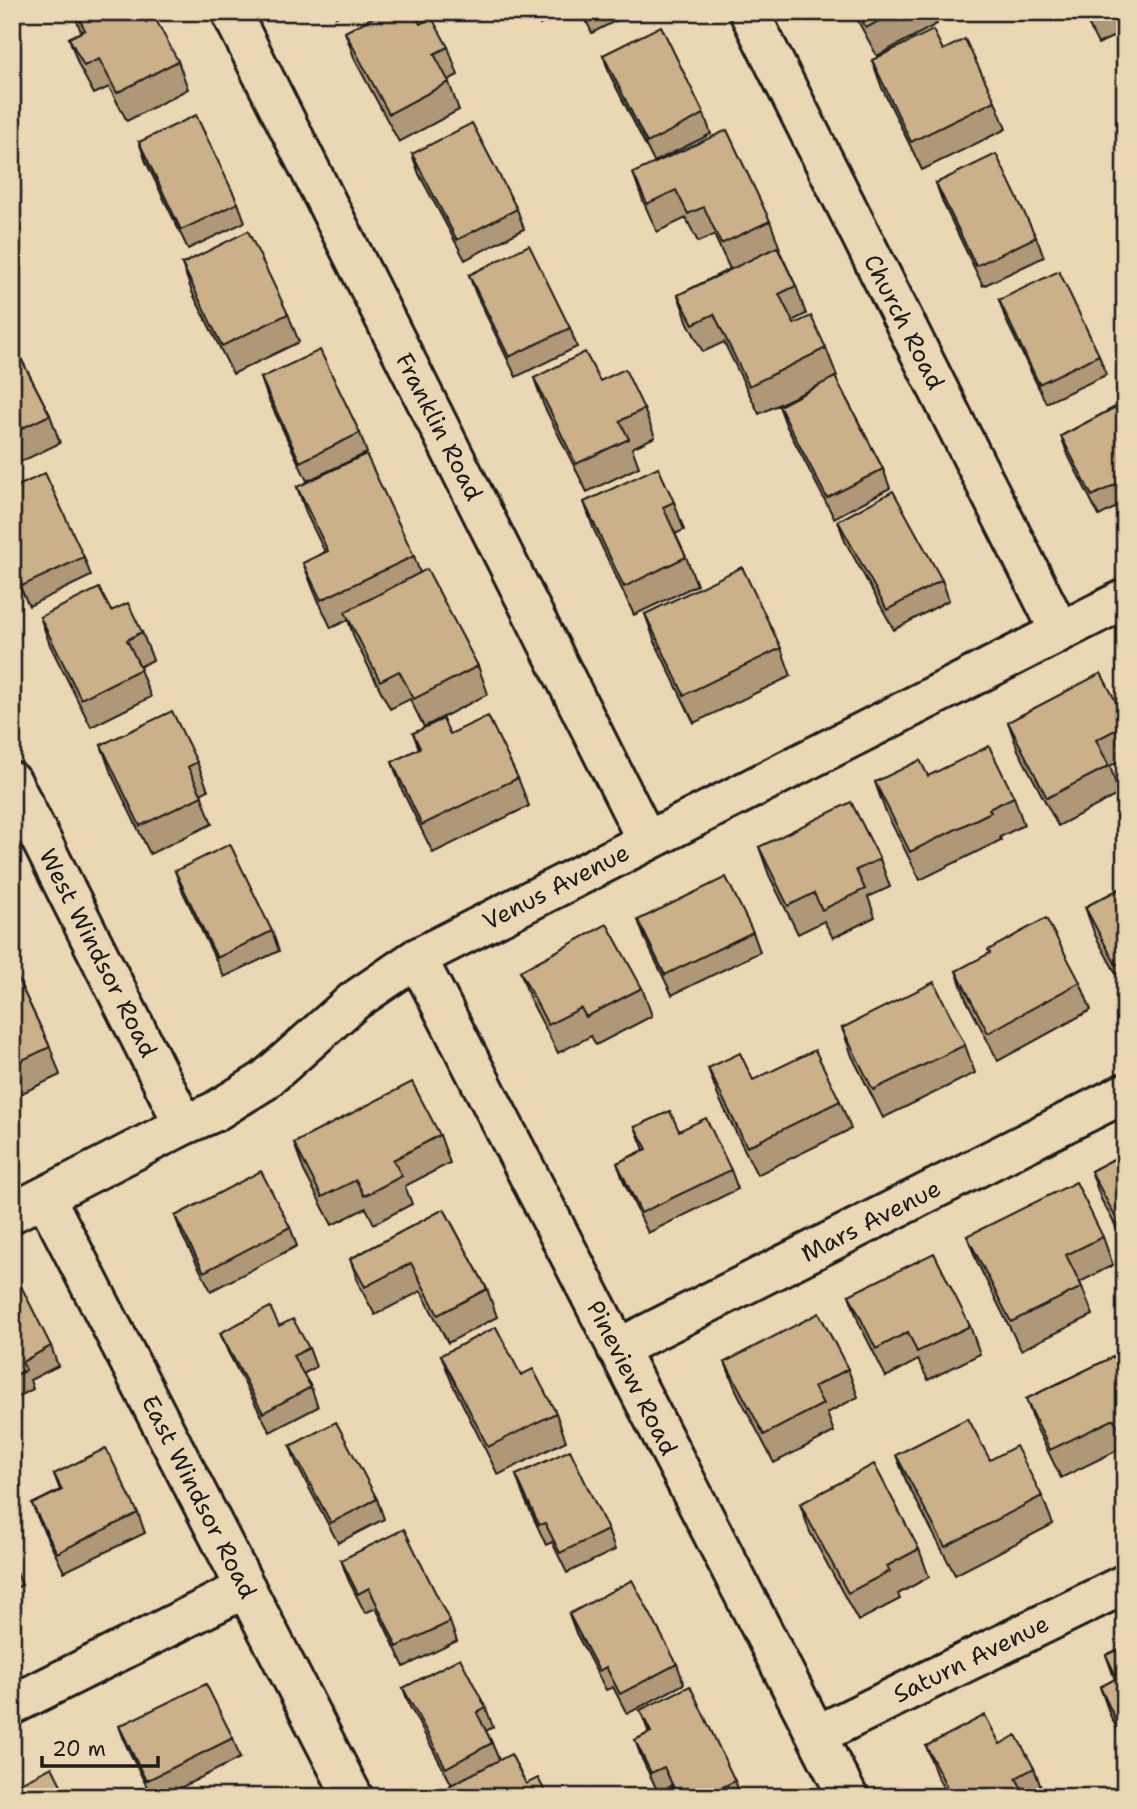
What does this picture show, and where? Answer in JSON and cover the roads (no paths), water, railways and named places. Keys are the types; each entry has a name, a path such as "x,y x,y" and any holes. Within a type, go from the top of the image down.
{"street":[{"name":"Franklin Road","path":"231,12 647,841"},
{"name":"Church Road","path":"749,12 1060,632"},
{"name":"Venus Avenue","path":"29,1205 214,1112 264,1081 354,1001 417,958 1125,599"},
{"name":"West Windsor Road","path":"12,782 184,1125"},
{"name":"Pineview Road","path":"417,958 848,1797"},
{"name":"Mars Avenue","path":"618,1349 1125,1093"},
{"name":"East Windsor Road","path":"29,1205 246,1588 353,1797"},
{"name":"Saturn Avenue","path":"817,1735 1125,1584"},
{"path":"12,1705 246,1588"}]}
